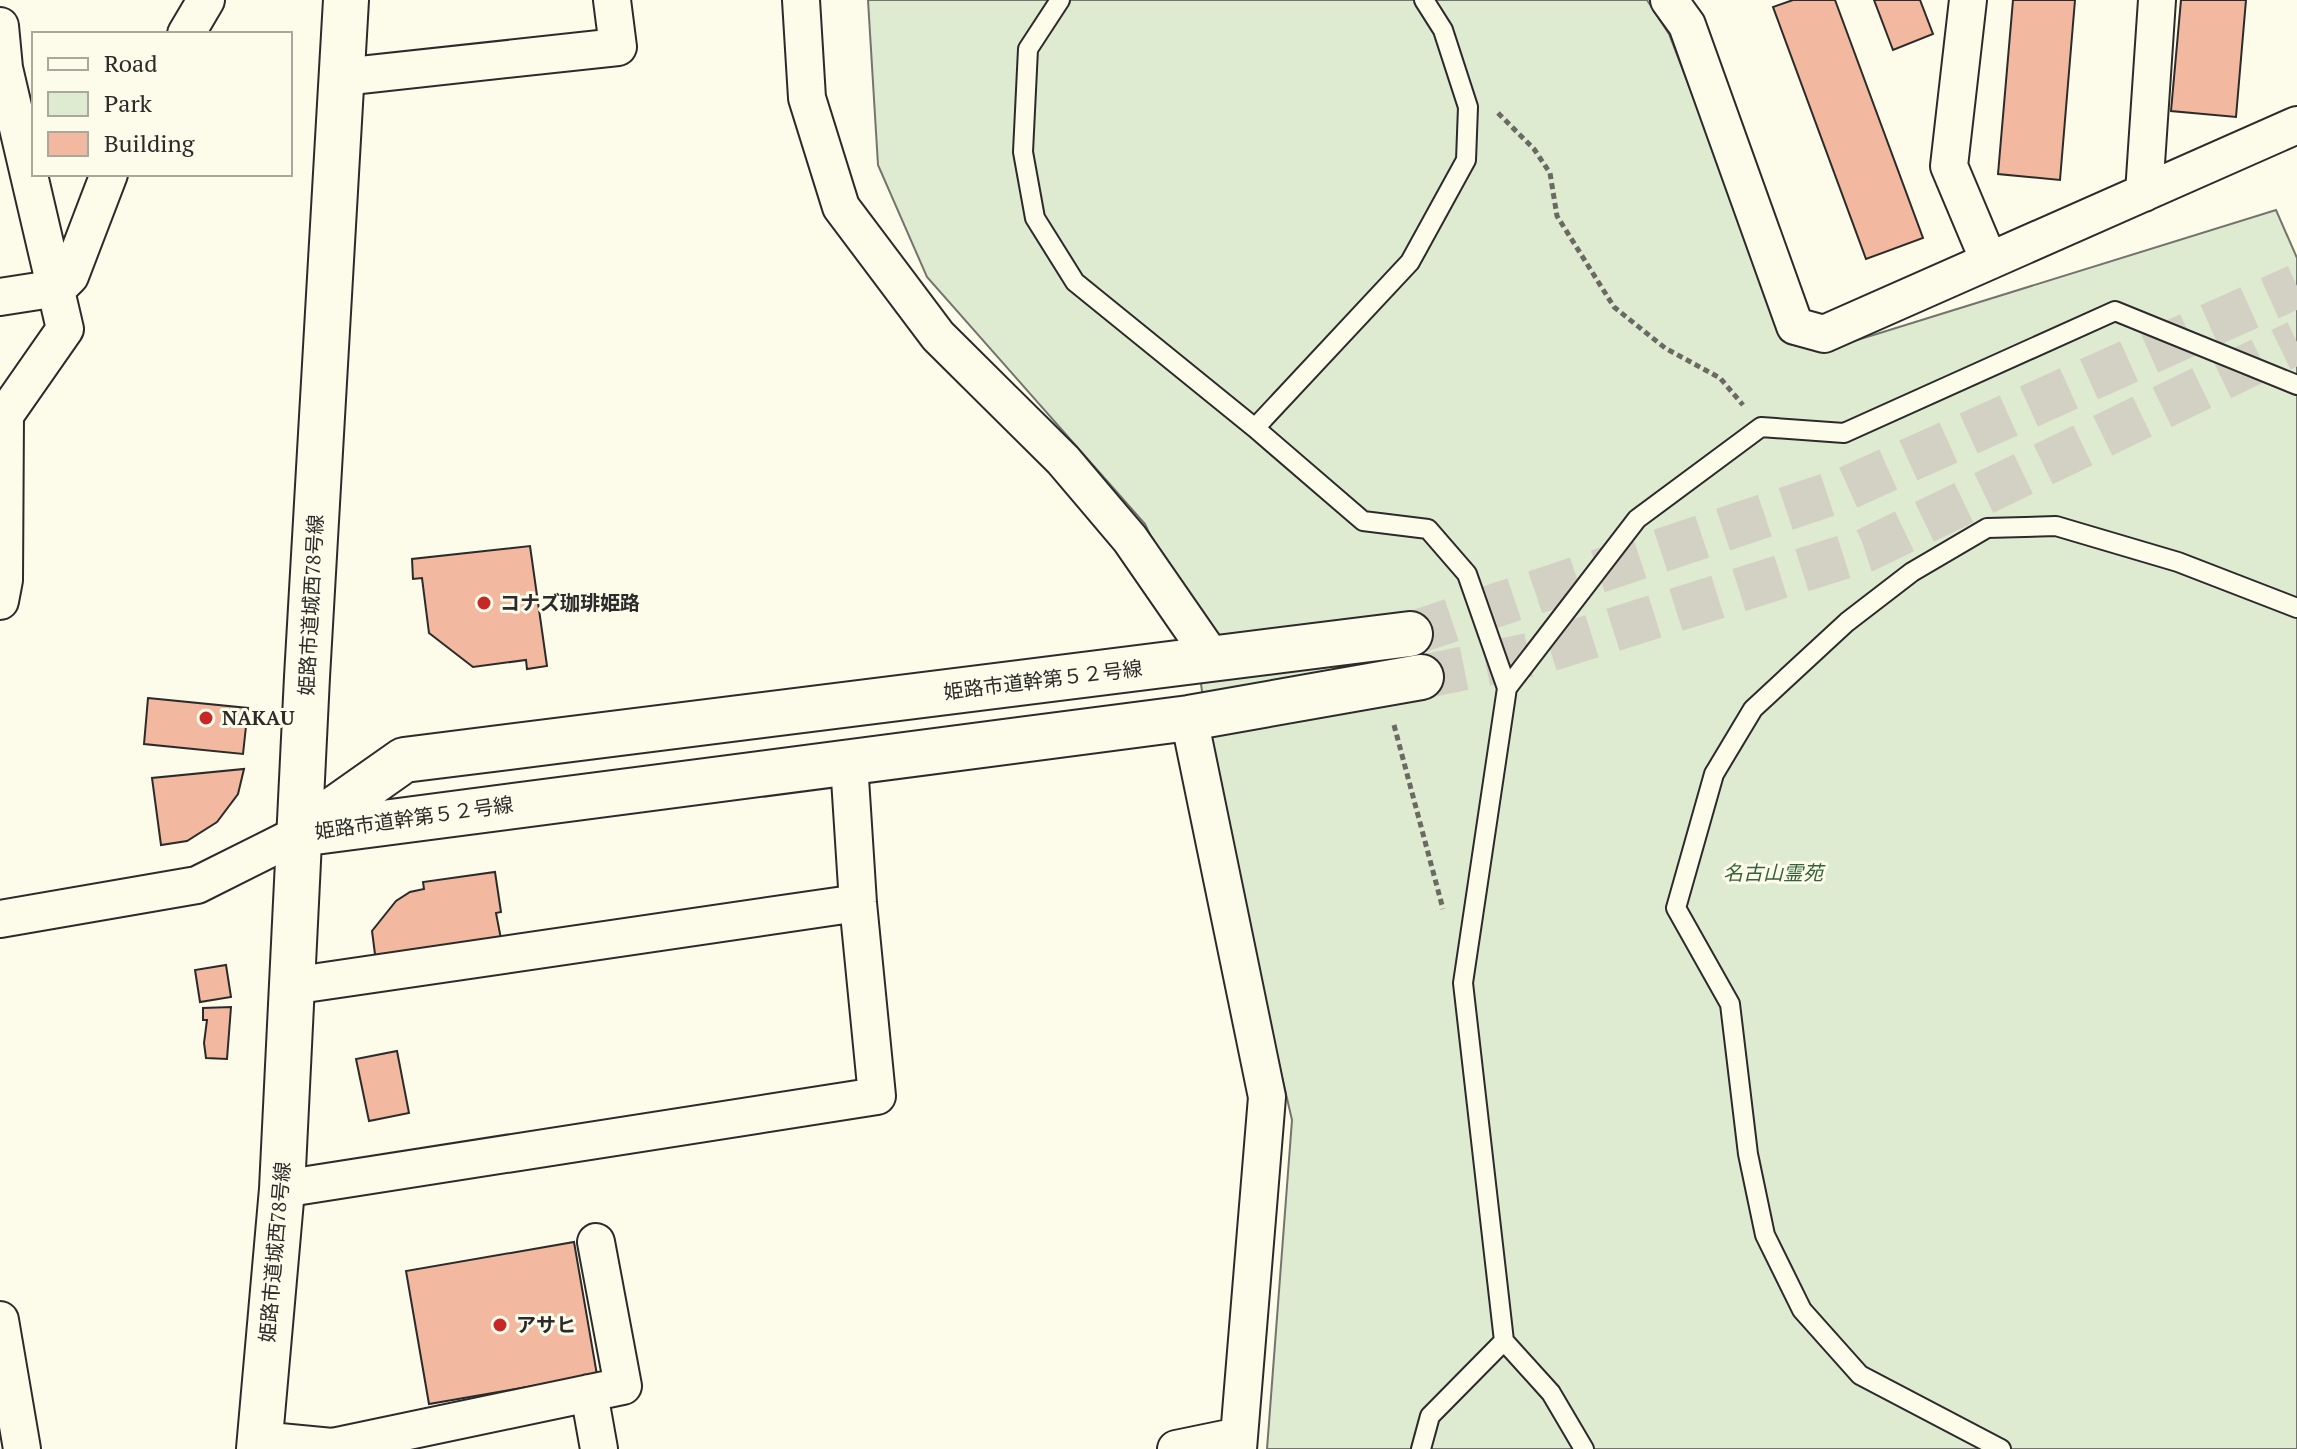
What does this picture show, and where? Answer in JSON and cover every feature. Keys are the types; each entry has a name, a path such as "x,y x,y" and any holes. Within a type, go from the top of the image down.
{"street":[{"path":"187,32 206,0"},
{"name":"姫路市道城西78号線","path":"259,1445 282,1189 346,0"},
{"path":"342,77 618,47 612,0"},
{"path":"801,0 807,98 841,207 938,336 1063,460 1130,539 1213,659"},
{"path":"1669,0 1687,25 1795,326 1824,334 2297,125"},
{"path":"1968,0 1949,166 1989,261"},
{"path":"2144,193 2157,0"},
{"path":"0,26 4,68 51,290 65,329 5,415 4,580 0,601"},
{"path":"0,297 51,290 70,276 108,176"},
{"name":"姫路市道幹第５２号線","path":"299,834 404,760 1410,634"},
{"name":"姫路市道幹第５２号線","path":"299,834 1189,718 1402,680"},
{"path":"1176,1449 1238,1443 1267,1097 1189,718"},
{"path":"282,1189 877,1096 858,903 849,763"},
{"path":"0,919 197,885 299,834"},
{"path":"291,986 858,903"},
{"path":"259,1445 332,1448 623,1386 596,1242"},
{"path":"0,1320 22,1449"},
{"path":"589,1393 599,1449"}],"lane":[{"path":"1060,0 1028,49 1023,152 1035,218 1075,282 1255,428 1363,521 1428,529 1467,574 1507,688 1463,983 1504,1341 1551,1393 1584,1449"},
{"path":"1255,428 1410,262 1466,160 1468,107 1443,30 1424,0"},
{"path":"1507,688 1637,519 1761,427 1844,433 2115,311 2297,385"},
{"path":"2001,1449 1860,1375 1802,1310 1765,1235 1748,1154 1730,1004 1676,908 1714,774 1753,709 1847,622 1912,572 1987,528 2056,526 2178,562 2297,608"},
{"path":"1421,1449 1430,1416 1504,1341"}],"path":[{"path":"1468,107 1492,108 1534,149 1550,173 1557,216 1614,307 1665,348 1720,378 1761,427"},
{"path":"1402,680 1463,983"}],"green space":[{"name":"名古山霊苑","path":"868,0 1647,0 1669,34 1788,344 1822,351 2276,210 2297,258 2297,1449 1267,1449 1292,1120 1212,772 1194,627 1145,524 927,277 878,165"}],"building":[{"path":"1793,0 1835,0 1923,238 1866,259 1773,7"},
{"path":"1874,0 1920,0 1933,34 1893,50"},
{"path":"2013,0 2075,0 2060,180 1998,174"},
{"path":"2181,0 2246,0 2236,117 2171,111"},
{"path":"530,546 547,666 527,669 526,660 473,667 429,633 422,578 413,579 412,559"},
{"path":"148,698 248,708 243,754 144,744"},
{"path":"244,769 238,794 217,822 187,841 161,845 152,778"},
{"path":"495,872 501,912 496,913 501,939 376,962 372,931 396,901 410,892 424,889 423,882"},
{"path":"226,965 231,997 200,1002 195,970"},
{"path":"231,1007 227,1059 206,1058 207,1020 203,1020 203,1008"},
{"path":"397,1051 409,1113 369,1121 356,1059"},
{"path":"574,1242 597,1375 429,1404 406,1271"}],"tunnel":[{"path":"1410,634 1845,489 2297,286"},
{"path":"1421,677 1539,653 1866,550 2297,342"}],"place":[{"name":"コナズ珈琲姫路","path":"484,603"},
{"name":"NAKAU","path":"206,718"},
{"name":"アサヒ","path":"500,1325"}]}
